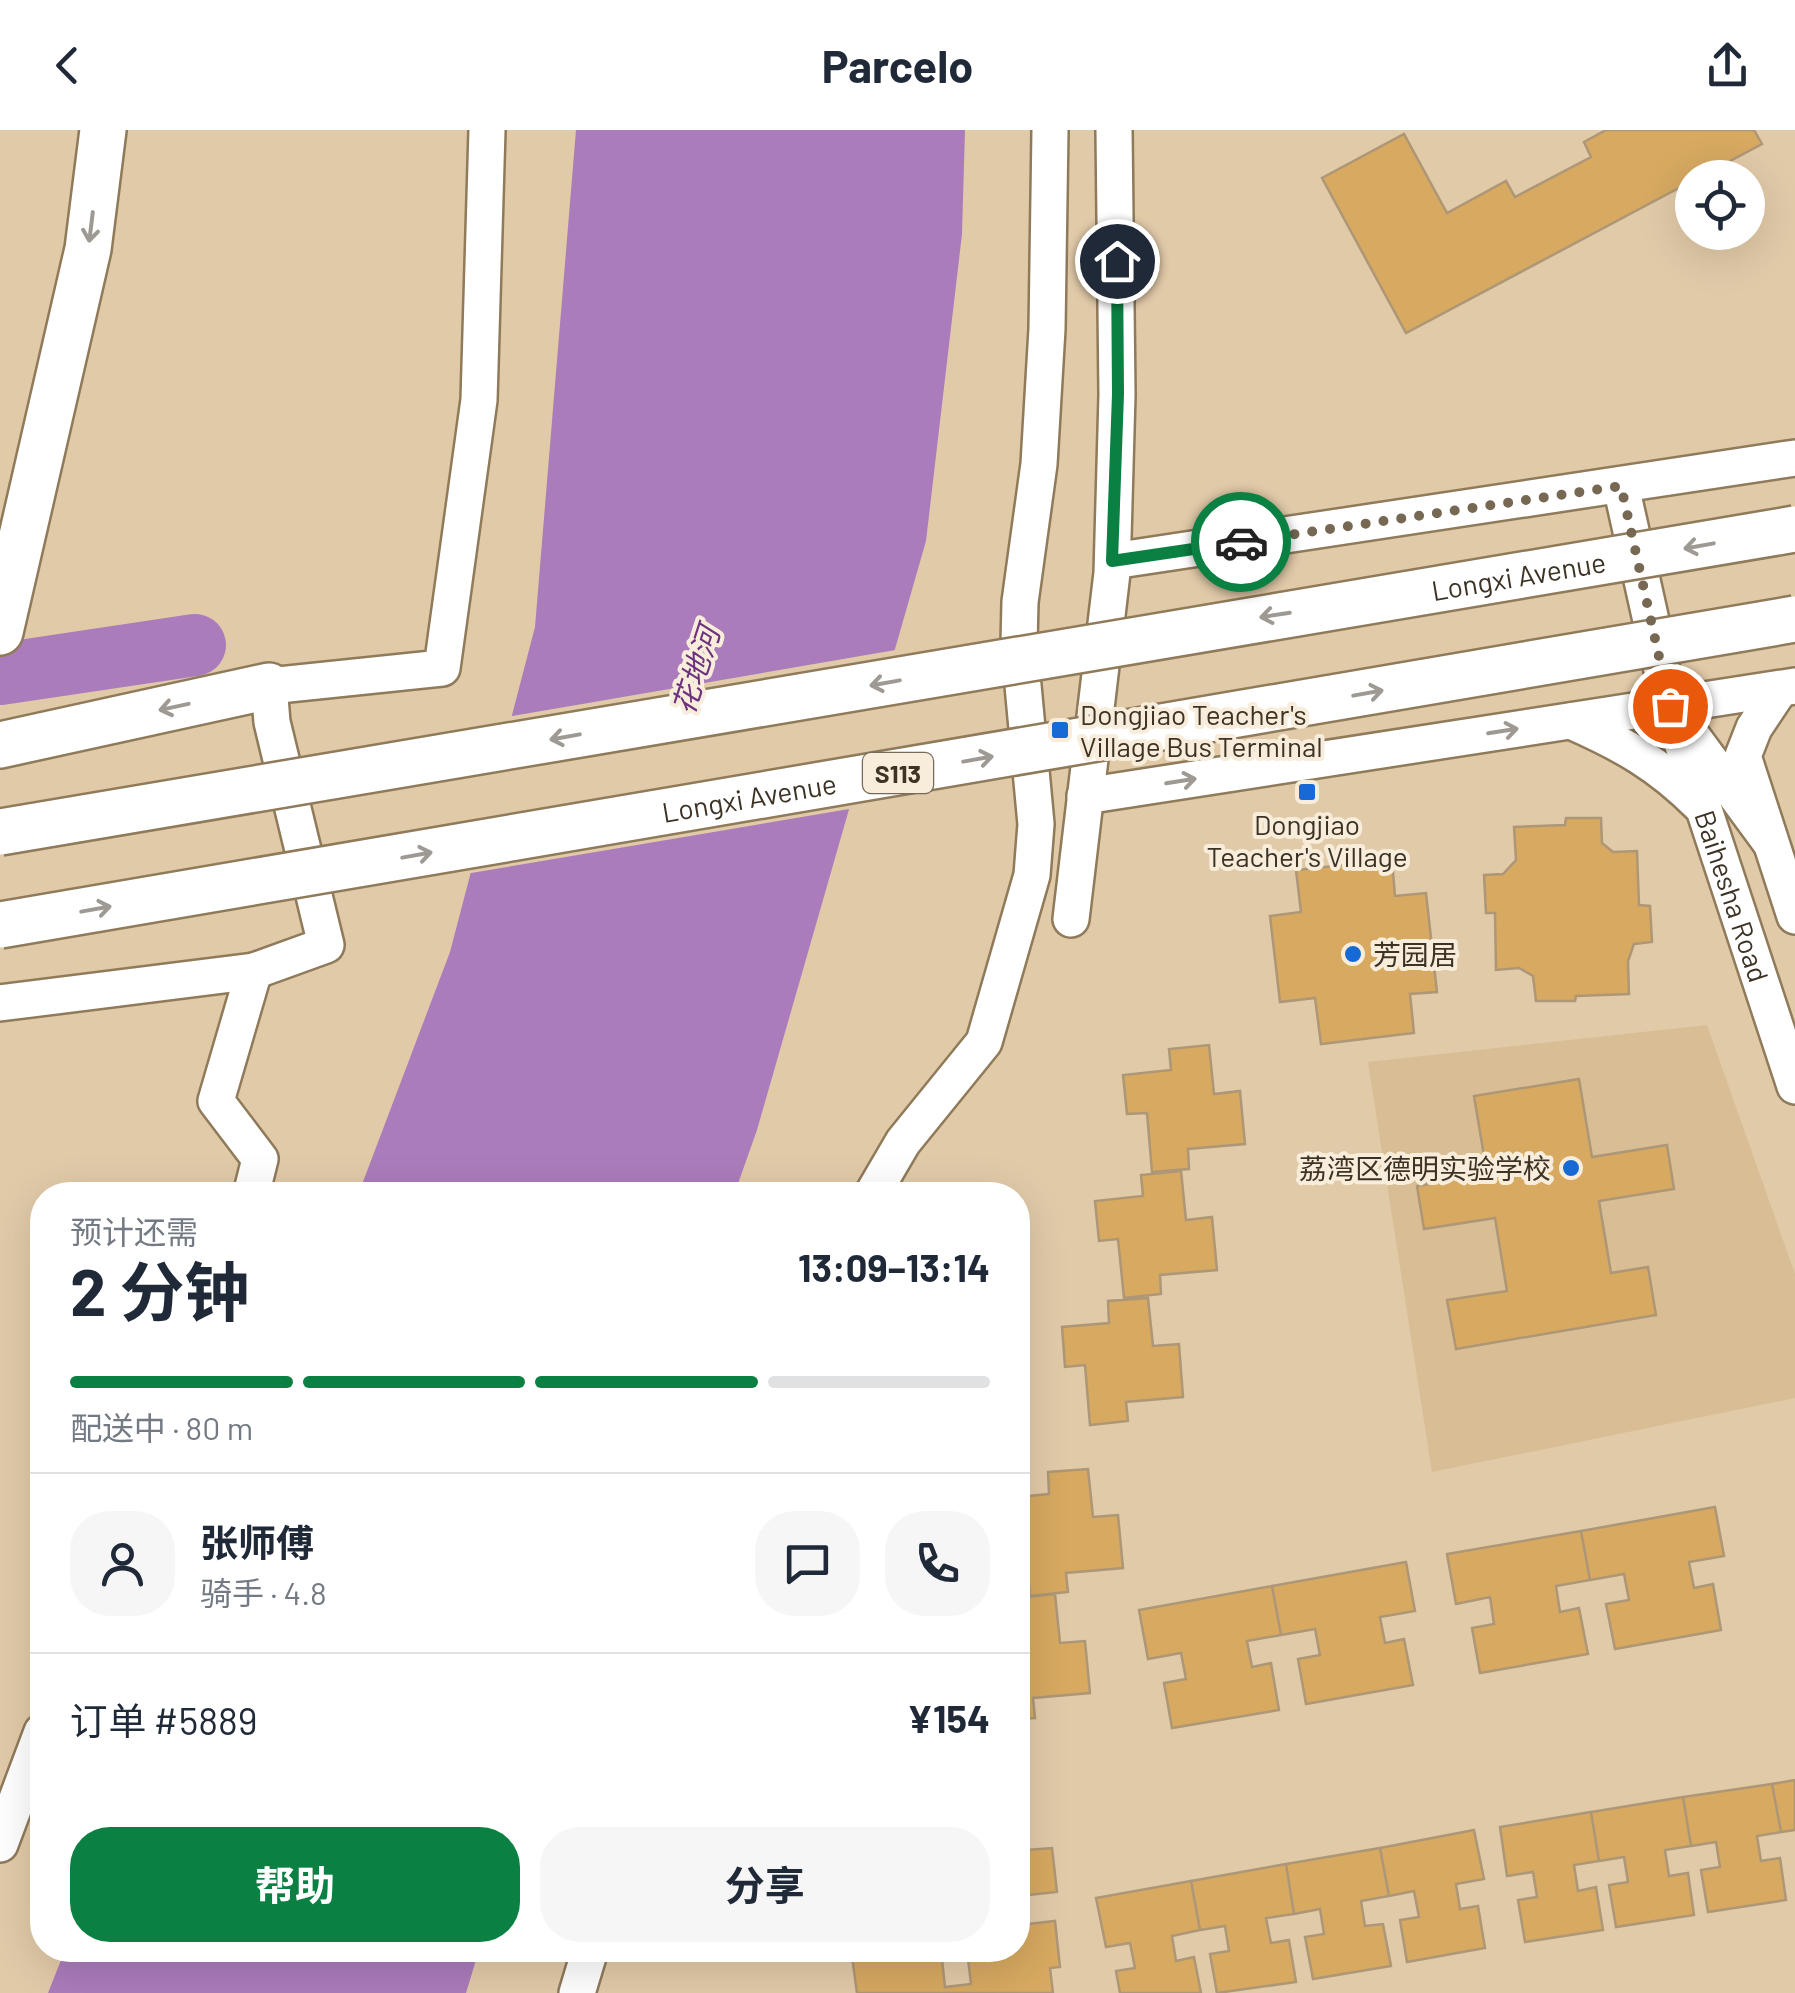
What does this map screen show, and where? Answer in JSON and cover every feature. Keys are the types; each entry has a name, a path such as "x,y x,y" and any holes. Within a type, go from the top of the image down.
{"main road":[{"path":"0,632 88,249 103,130"},
{"name":"Longxi Avenue","path":"0,832 1795,530"},
{"name":"Longxi Avenue","path":"0,926 1795,619"},
{"path":"0,745 269,686"}],"street":[{"path":"0,1003 254,971 326,945 272,722 269,686 442,668 479,400 487,130"},
{"path":"880,1182 903,1142 984,1042 1032,874 1036,824 1019,643 1020,602 1039,464 1050,130"},
{"path":"1071,919 1112,561 1118,394 1114,130"},
{"path":"1112,561 1795,458"},
{"name":"Baihesha Road","path":"1621,486 1670,706 1795,1086"},
{"path":"1085,796 1788,688"},
{"name":"Baihesha Road","path":"1788,688 1754,728 1743,756 1795,916"},
{"path":"1670,706 1770,842"},
{"path":"1571,721 1647,758 1672,776 1704,809"},
{"path":"254,971 216,1101 260,1159 254,1182"},
{"path":"0,1844 30,1764"},
{"path":"577,1993 586,1962"}],"shaded area":[{"name":"荔湾区德明实验学校","path":"1707,1025 1795,1274 1795,1398 1432,1472 1368,1062"}],"water":[{"name":"花地河","path":"576,130 965,130 962,234 926,541 757,1130 739,1182 363,1182 450,952 535,627"},
{"path":"60,1962 475,1962 466,1993 48,1993"}],"pier":[{"path":"901,649 855,808 465,874 507,717"}],"building":[{"path":"1606,130 1754,130 1762,144 1732,160 1675,160 1675,190 1406,333 1322,178 1404,134 1447,213 1506,181 1515,197 1591,157 1584,142"},
{"name":"芳园居","path":"1566,818 1601,818 1602,843 1613,852 1637,851 1639,905 1650,906 1652,942 1634,944 1628,961 1629,994 1536,1001 1533,976 1519,968 1496,970 1495,913 1486,913 1484,875 1503,874 1516,860 1514,827 1565,825"},
{"name":"芳园居","path":"1392,860 1395,896 1426,893 1437,992 1410,994 1414,1033 1321,1044 1315,998 1280,1002 1270,916 1301,912 1296,870"},
{"path":"1209,1045 1214,1094 1240,1091 1245,1144 1188,1149 1189,1169 1152,1172 1147,1113 1127,1114 1123,1075 1171,1070 1169,1049"},
{"path":"1579,1079 1592,1157 1667,1145 1674,1189 1599,1201 1611,1273 1648,1267 1656,1315 1456,1349 1447,1300 1507,1291 1495,1218 1424,1229 1417,1186 1487,1174 1474,1096"},
{"path":"1181,1171 1186,1220 1212,1217 1217,1270 1160,1275 1161,1294 1124,1298 1118,1239 1099,1241 1095,1201 1143,1196 1141,1175"},
{"path":"1148,1298 1153,1346 1179,1344 1183,1397 1126,1402 1128,1421 1090,1425 1085,1365 1065,1367 1062,1327 1109,1323 1108,1301"},
{"path":"1088,1469 1093,1517 1118,1515 1123,1568 1066,1573 1068,1592 1030,1596 1030,1496 1049,1494 1048,1472"},
{"path":"1715,1507 1724,1556 1689,1562 1694,1588 1713,1584 1721,1630 1615,1649 1606,1604 1629,1600 1624,1574 1590,1580 1581,1531"},
{"path":"1581,1531 1590,1580 1556,1586 1560,1612 1579,1608 1588,1654 1480,1673 1472,1628 1494,1624 1490,1597 1456,1604 1447,1554"},
{"path":"1406,1562 1415,1611 1380,1617 1385,1643 1404,1639 1413,1685 1306,1704 1298,1659 1320,1655 1315,1629 1281,1635 1272,1586"},
{"path":"1272,1586 1281,1635 1247,1641 1252,1667 1271,1663 1279,1710 1172,1728 1164,1683 1186,1679 1181,1653 1148,1659 1139,1610"},
{"path":"1055,1594 1060,1643 1085,1641 1090,1693 1033,1698 1035,1718 1030,1718 1030,1597"},
{"path":"1795,1780 1795,1830 1781,1832 1772,1784"},
{"path":"1772,1784 1781,1832 1757,1836 1761,1861 1780,1858 1786,1900 1708,1912 1701,1870 1720,1867 1716,1842 1691,1846 1683,1797"},
{"path":"1683,1797 1691,1846 1665,1850 1669,1876 1688,1873 1694,1915 1616,1927 1609,1885 1628,1882 1624,1857 1599,1861 1591,1812"},
{"path":"1591,1812 1599,1861 1574,1865 1578,1891 1596,1887 1603,1930 1525,1942 1518,1900 1537,1897 1533,1872 1507,1876 1500,1827"},
{"path":"1474,1830 1484,1879 1456,1884 1460,1909 1478,1906 1485,1948 1407,1962 1400,1920 1419,1917 1414,1891 1389,1896 1380,1848"},
{"path":"1052,1848 1057,1892 1030,1895 1030,1850"},
{"path":"1380,1848 1389,1896 1361,1901 1365,1926 1383,1924 1391,1966 1313,1979 1305,1937 1324,1934 1320,1909 1294,1914 1286,1864"},
{"path":"1286,1864 1294,1914 1266,1918 1271,1943 1289,1940 1296,1982 1217,1993 1210,1954 1229,1951 1225,1926 1200,1930 1191,1881"},
{"path":"1191,1881 1200,1930 1172,1936 1176,1961 1194,1957 1201,1993 1120,1993 1116,1971 1135,1968 1130,1943 1106,1947 1096,1898"},
{"path":"1055,1921 1060,1967 1050,1968 1053,1993 857,1993 853,1962 942,1962 945,1987 971,1984 968,1962 1030,1962 1030,1924"}],"waterway":[{"path":"0,674 195,645"}],"way so far":[{"path":"1241,542 1621,486 1670,706"}],"place":[{"name":"Dongjiao Teacher's Village Bus Terminal","path":"1060,730"},
{"name":"Dongjiao Teacher's Village","path":"1307,792"},
{"name":"芳园居","path":"1353,954"},
{"name":"荔湾区德明实验学校","path":"1571,1168"}],"route":[{"path":"1117,261 1118,394 1112,561 1241,542"}]}
